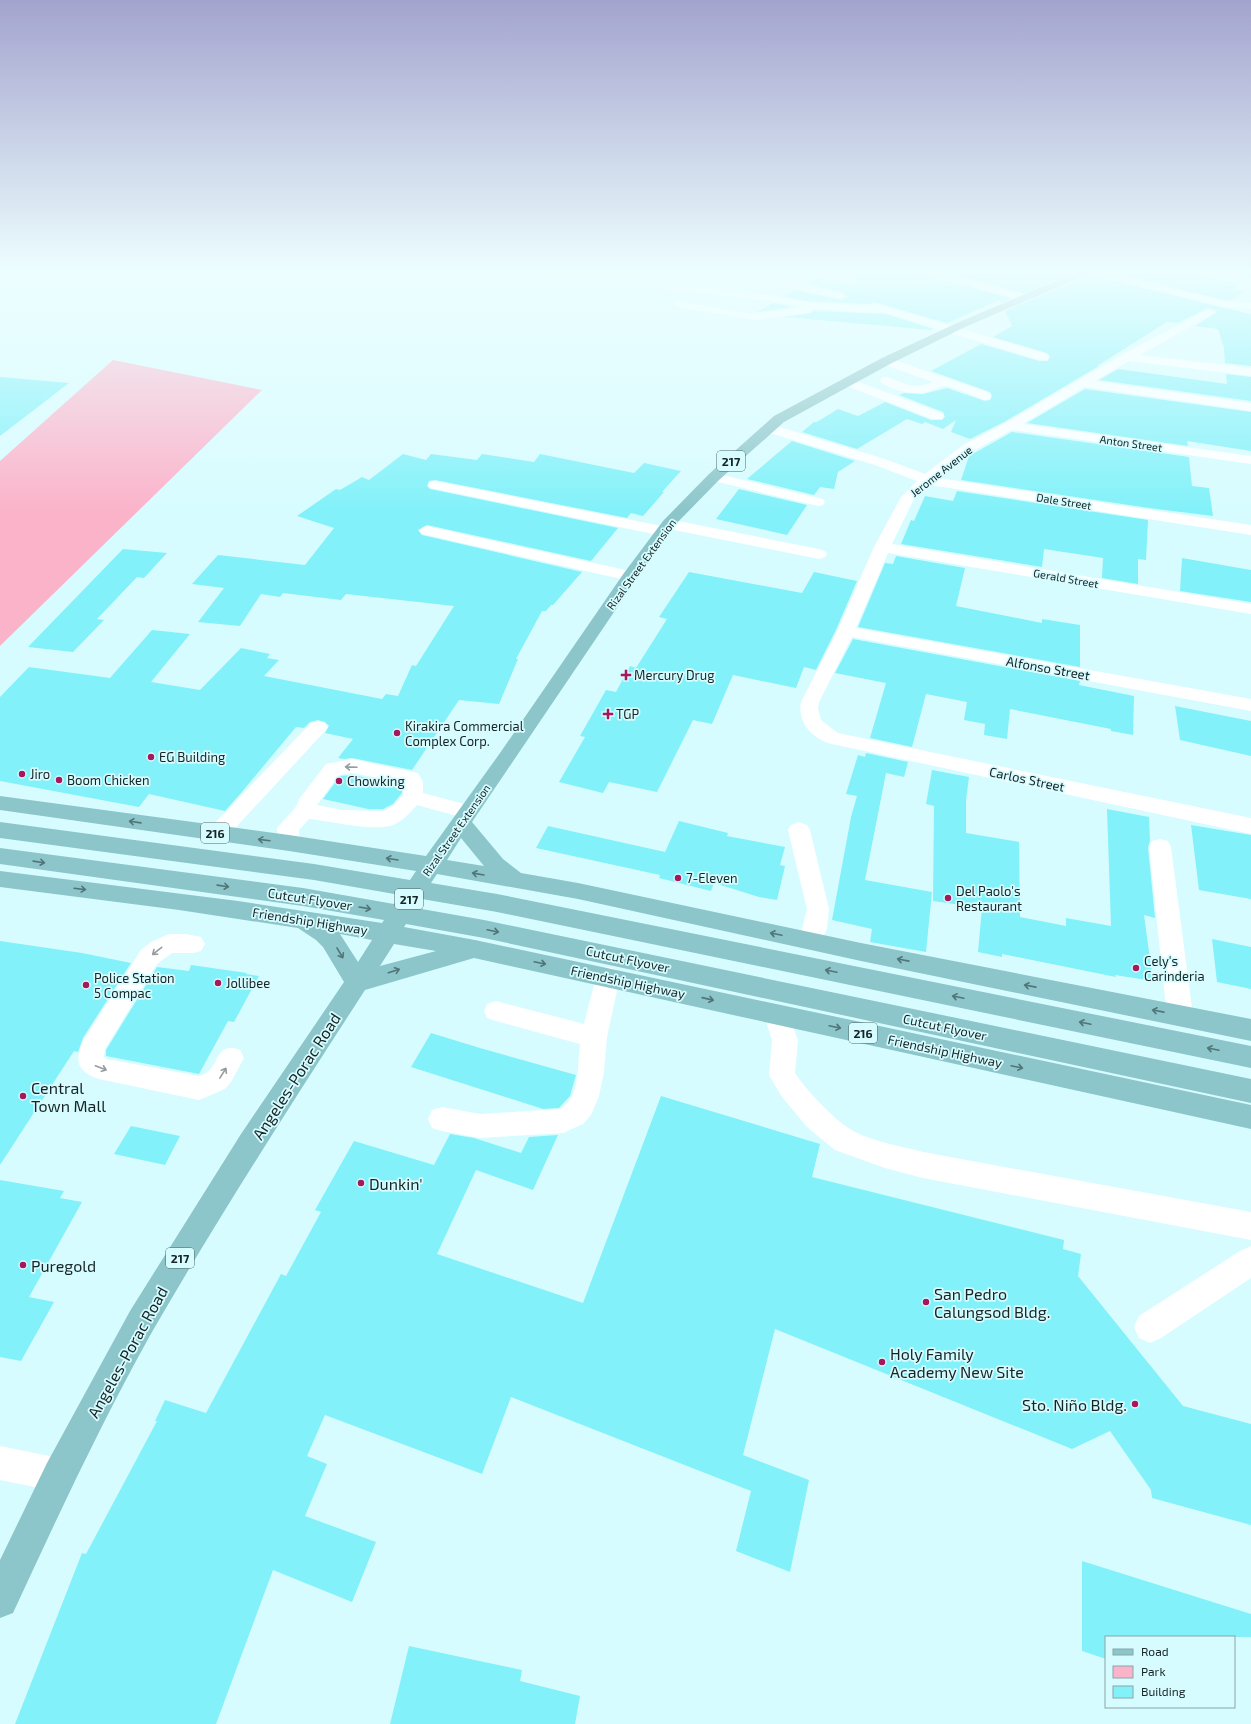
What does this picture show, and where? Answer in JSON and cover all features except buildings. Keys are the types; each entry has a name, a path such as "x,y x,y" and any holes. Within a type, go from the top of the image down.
{"main road":[{"name":"Rizal Street Extension","path":"388,932 431,865 630,576 666,528 714,477 773,424 886,361 906,351"},
{"name":"216","path":"0,803 289,843 431,865 578,891 811,941 1251,1030"},
{"path":"465,817 495,865 517,881"},
{"name":"Cutcut Flyover","path":"0,830 314,872 497,903 1251,1057"},
{"path":"157,898 176,890 196,875 203,862 206,852 208,832"},
{"name":"Cutcut Flyover","path":"0,856 303,897 484,929 1251,1091"},
{"name":"Friendship Highway","path":"0,879 157,898 388,932 608,977 1251,1118"},
{"path":"301,920 319,928 333,941 357,983 409,966 431,962 475,949"},
{"name":"Angeles-Porac Road","path":"0,1600 60,1475 141,1322 251,1143 357,983 388,932"}],"street":[{"path":"1024,351 1043,357"},
{"name":"Jerome Avenue","path":"810,720 808,711 810,702 846,631 882,547 908,497 968,448 1010,426 1137,351"},
{"path":"1127,357 1251,372"},
{"path":"886,361 985,396"},
{"path":"864,374 915,391 926,390 944,381"},
{"path":"848,382 937,416"},
{"path":"1083,383 1251,407"},
{"name":"Dale Street","path":"773,424 807,435 863,458 880,462 927,480 1251,530"},
{"name":"Anton Street","path":"1010,426 1251,460"},
{"path":"714,477 818,502"},
{"path":"435,485 666,528 819,554"},
{"path":"427,531 630,576"},
{"name":"Gerald Street","path":"882,547 1251,610"},
{"name":"Alfonso Street","path":"846,631 1251,705"},
{"name":"Carlos Street","path":"810,720 817,728 832,738 1251,826"},
{"path":"208,832 318,727"},
{"path":"289,843 288,828 304,811 307,803 333,769 347,766 411,778 413,782 413,797 401,810 387,819 356,819 326,813 304,811"},
{"path":"413,797 465,817"},
{"path":"798,830 818,909 811,941"},
{"path":"1160,847 1180,1016"},
{"path":"193,944 171,942 156,950 149,957 93,1047 90,1061 99,1068 106,1070 199,1088 209,1086 216,1082 231,1058"},
{"path":"442,1119 480,1126 563,1121 569,1119 576,1113 584,1101 592,1075 594,1037 608,977"},
{"path":"496,1011 594,1037"},
{"path":"777,1015 785,1040 782,1075 791,1089 817,1118 845,1141 885,1155 923,1165 1251,1226"},
{"path":"1150,1327 1251,1262"},
{"path":"0,1463 60,1475"}],"green space":[{"path":"113,360 262,390 0,646 0,461"}],"place":[{"name":"Mercury Drug","path":"626,675"},
{"name":"TGP","path":"608,714"},
{"name":"Kirakira Commercial Complex Corp.","path":"397,733"},
{"name":"EG Building","path":"151,757"},
{"name":"Jiro","path":"22,774"},
{"name":"Boom Chicken","path":"59,780"},
{"name":"Chowking","path":"339,781"},
{"name":"7-Eleven","path":"678,878"},
{"name":"Del Paolo's Restaurant","path":"948,898"},
{"name":"Cely's Carinderia","path":"1136,968"},
{"name":"Jollibee","path":"218,983"},
{"name":"Police Station 5 Compac","path":"86,985"},
{"name":"Central Town Mall","path":"23,1096"},
{"name":"Dunkin'","path":"361,1183"},
{"name":"Puregold","path":"23,1265"},
{"name":"San Pedro Calungsod Bldg.","path":"926,1302"},
{"name":"Holy Family Academy New Site","path":"882,1362"},
{"name":"Sto. Niño Bldg.","path":"1135,1404"}]}
